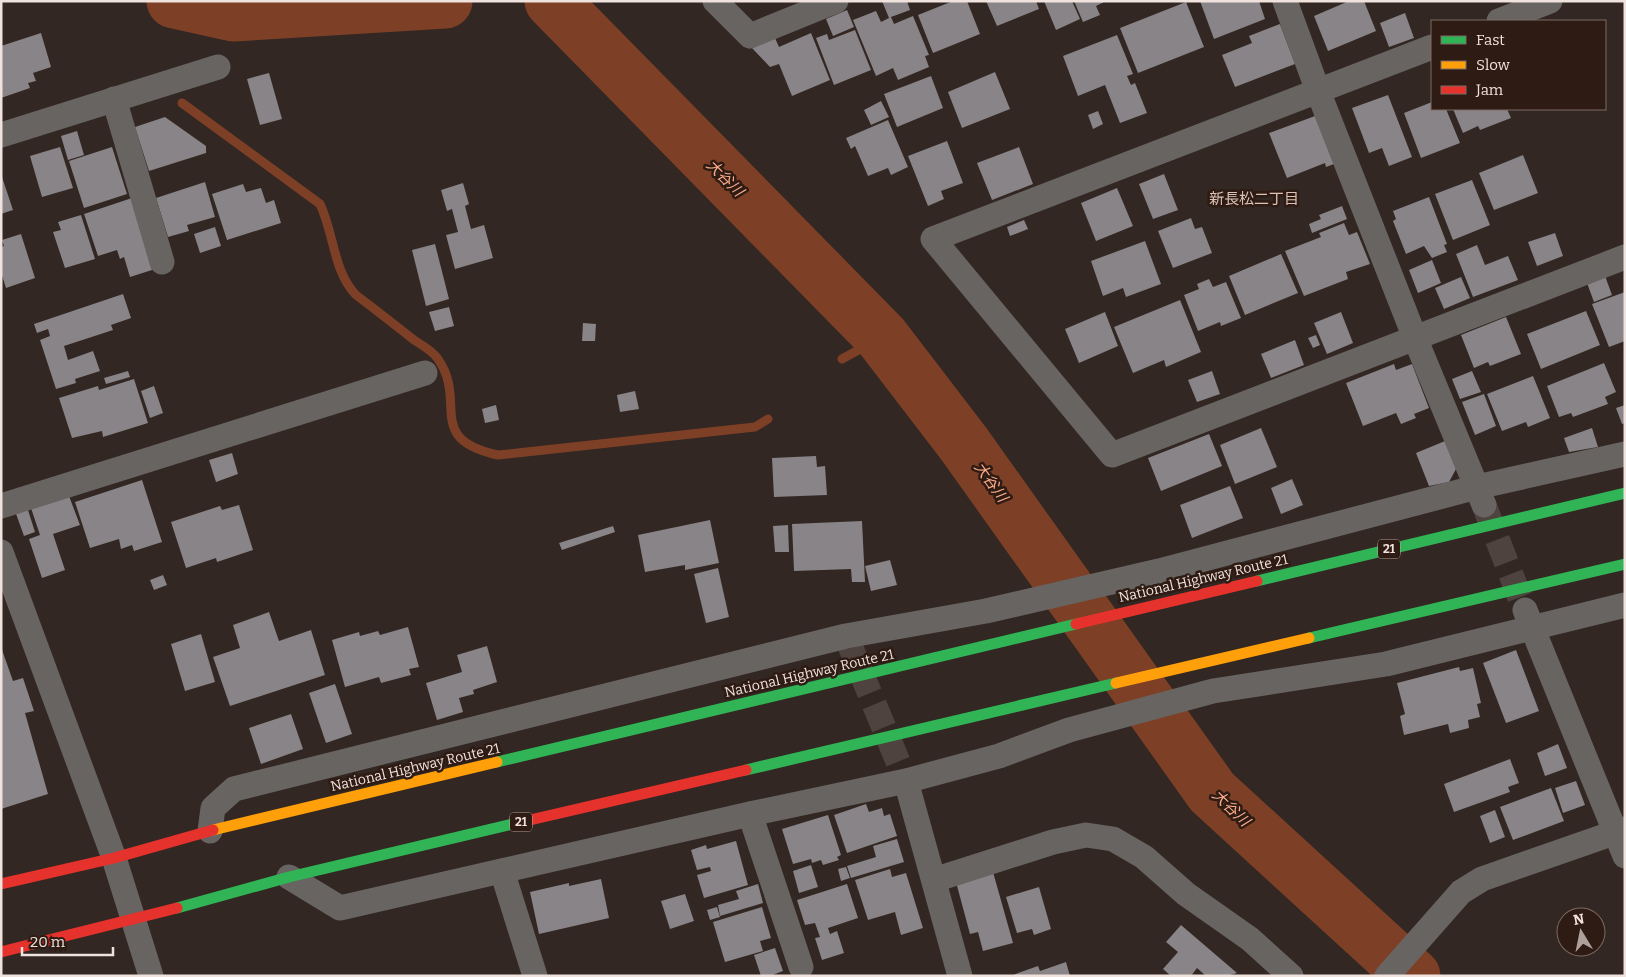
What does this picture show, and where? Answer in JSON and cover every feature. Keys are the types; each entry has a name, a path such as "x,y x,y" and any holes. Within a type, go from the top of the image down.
{"highway":[{"name":"National Highway Route 21","path":"1,884 114,858 210,831 1625,493"},
{"name":"21","path":"1,952 135,920 289,877 1625,564"}],"street":[{"path":"715,1 750,36 836,1"},
{"path":"1285,1 1318,91 1415,338 1481,496"},
{"path":"1501,20 1550,1"},
{"path":"1431,47 933,239 1112,454 1625,257"},
{"path":"1,135 218,67"},
{"path":"114,99 162,262"},
{"path":"1,506 425,373"},
{"path":"210,831 213,808 234,789 846,636 986,611 1481,496 1625,454"},
{"path":"1,552 114,858 151,976"},
{"path":"289,877 340,908 750,814 906,782 999,756 1069,730 1213,692 1386,664 1528,619 1625,605"},
{"path":"1528,619 1620,830 1625,856"},
{"path":"906,782 960,976"},
{"path":"750,814 801,966"},
{"path":"1387,976 1461,892 1482,879 1620,830"},
{"path":"934,880 1053,842 1086,835 1113,839 1144,857 1186,894 1250,939 1291,976"},
{"path":"502,871 535,976"}],"building":[{"path":"882,1 907,1 910,10 891,17 894,24 913,16 929,55 925,56 929,67 898,80 893,68 876,76 853,20 876,11 881,22 889,18"},
{"path":"953,1 967,1 980,34 933,53 918,15"},
{"path":"986,1 1036,1 1039,9 997,26"},
{"path":"1044,1 1072,1 1080,19 1056,30"},
{"path":"1074,1 1106,1 1096,6 1100,15 1083,22"},
{"path":"1200,1 1259,1 1265,19 1214,39"},
{"path":"1349,1 1364,1 1376,31 1328,51 1314,16"},
{"path":"1186,2 1204,47 1138,73 1120,28"},
{"path":"847,10 854,27 833,36 826,19"},
{"path":"1405,13 1414,38 1389,47 1380,23"},
{"path":"1280,24 1295,64 1235,87 1222,55 1252,43 1249,36"},
{"path":"855,30 871,70 834,85 816,38 827,34 829,40"},
{"path":"41,33 51,67 33,73 36,81 28,83 30,88 1,98 1,46"},
{"path":"811,33 830,80 792,96 779,64 770,67 752,48 775,38 779,47"},
{"path":"1117,35 1133,74 1127,76 1131,85 1135,83 1147,113 1120,123 1105,85 1078,96 1063,56"},
{"path":"995,72 1010,109 962,128 948,92"},
{"path":"269,73 282,119 260,125 247,79"},
{"path":"931,76 943,108 897,127 884,94"},
{"path":"1388,95 1412,157 1389,166 1382,148 1369,153 1352,108"},
{"path":"881,101 889,117 871,125 864,110"},
{"path":"1431,102 1431,110 1446,110 1460,143 1421,158 1404,113"},
{"path":"1453,110 1507,110 1511,118 1480,130 1478,126 1463,133"},
{"path":"1098,111 1103,124 1093,129 1088,115"},
{"path":"1315,116 1334,164 1326,167 1325,163 1287,178 1269,133"},
{"path":"165,117 206,146 206,153 149,171 135,127"},
{"path":"888,120 908,167 891,175 888,168 868,176 855,146 851,149 846,138"},
{"path":"77,131 84,155 68,160 61,136"},
{"path":"947,141 963,183 941,191 944,199 928,206 908,156"},
{"path":"60,147 73,188 42,197 30,156"},
{"path":"112,147 127,194 84,208 69,161"},
{"path":"1019,147 1033,184 992,200 977,163"},
{"path":"1523,155 1538,193 1494,210 1479,173"},
{"path":"1,174 13,210 1,214"},
{"path":"1164,174 1178,210 1153,219 1139,184"},
{"path":"1472,180 1490,225 1453,240 1435,194"},
{"path":"205,182 215,217 187,225 189,231 168,237 156,198"},
{"path":"463,183 469,204 465,206 471,229 484,225 493,258 455,269 446,235 458,232 452,209 447,211 441,190"},
{"path":"243,184 246,192 261,188 266,203 274,200 281,223 227,240 212,194"},
{"path":"1117,188 1133,226 1096,241 1081,203"},
{"path":"1429,197 1447,244 1444,245 1447,252 1432,258 1424,246 1406,254 1393,221 1396,219 1393,211"},
{"path":"132,198 152,270 130,277 124,257 120,259 117,250 98,256 84,214"},
{"path":"1342,206 1347,219 1312,233 1309,224 1321,219 1319,215"},
{"path":"81,215 95,259 65,268 53,232 61,230 58,222"},
{"path":"1191,218 1195,229 1202,227 1212,253 1173,268 1158,231"},
{"path":"1024,220 1028,229 1010,236 1007,227"},
{"path":"1344,223 1349,235 1357,232 1370,264 1346,272 1348,279 1304,296 1285,251 1321,237 1319,233"},
{"path":"215,227 221,246 200,253 194,234"},
{"path":"1555,233 1563,256 1537,266 1528,242"},
{"path":"21,234 35,278 6,288 1,272 1,247 4,246 2,240"},
{"path":"1145,241 1161,284 1126,297 1123,288 1103,296 1091,261"},
{"path":"435,244 449,299 426,306 412,250"},
{"path":"1477,245 1485,265 1508,256 1518,280 1473,297 1456,254"},
{"path":"1281,254 1298,293 1245,315 1229,276"},
{"path":"1432,260 1441,283 1418,293 1409,270"},
{"path":"1605,276 1612,295 1594,302 1587,283"},
{"path":"1461,277 1470,298 1444,309 1435,288"},
{"path":"1209,279 1213,287 1226,282 1241,318 1221,326 1220,322 1198,331 1184,295 1199,289 1197,284"},
{"path":"1625,292 1625,341 1609,347 1592,304"},
{"path":"123,294 131,318 111,325 113,330 64,346 68,360 93,351 100,371 75,379 76,383 56,389 40,340 50,336 48,329 37,333 34,324"},
{"path":"1180,300 1201,352 1166,367 1164,360 1133,373 1114,327"},
{"path":"449,307 454,326 435,331 429,312"},
{"path":"1586,311 1600,345 1541,369 1527,334"},
{"path":"1105,312 1118,346 1079,363 1065,329"},
{"path":"1341,312 1353,343 1327,354 1314,323"},
{"path":"1506,317 1521,354 1490,366 1488,362 1474,368 1461,335"},
{"path":"583,323 596,324 595,341 582,341"},
{"path":"1316,335 1320,345 1313,348 1308,338"},
{"path":"1295,340 1304,365 1271,378 1261,354"},
{"path":"1604,363 1616,392 1605,397 1608,404 1573,417 1571,413 1559,417 1547,386"},
{"path":"1394,364 1396,370 1412,364 1429,408 1414,414 1416,418 1401,424 1396,413 1363,426 1346,383"},
{"path":"128,371 130,377 106,384 104,378"},
{"path":"1212,371 1220,394 1197,402 1188,380"},
{"path":"1472,371 1481,392 1460,399 1452,379"},
{"path":"1533,376 1550,418 1528,427 1526,422 1502,431 1487,394"},
{"path":"134,379 148,423 103,437 102,431 72,438 59,398 98,386 99,390"},
{"path":"154,386 163,413 150,418 141,391"},
{"path":"635,391 639,409 620,412 617,395"},
{"path":"1484,394 1496,426 1475,435 1462,402"},
{"path":"496,405 499,420 485,423 482,409"},
{"path":"1625,405 1625,423 1622,424 1616,408"},
{"path":"1261,428 1277,467 1235,484 1220,445"},
{"path":"1592,428 1598,447 1569,452 1564,438"},
{"path":"1209,434 1222,466 1161,491 1148,458"},
{"path":"1445,441 1456,469 1449,482 1429,486 1416,453"},
{"path":"232,453 238,474 216,482 209,460"},
{"path":"816,456 817,467 825,466 827,495 774,497 772,458"},
{"path":"1292,479 1303,505 1281,514 1271,488"},
{"path":"142,480 162,542 134,551 132,545 121,549 119,539 90,548 75,502"},
{"path":"1230,486 1243,518 1192,538 1180,505"},
{"path":"69,496 80,525 53,534 65,570 42,578 29,539 40,535 31,508"},
{"path":"239,505 253,550 217,562 216,558 186,568 171,522 220,506 222,510"},
{"path":"27,507 35,532 24,536 15,511"},
{"path":"710,520 719,563 685,570 685,565 645,572 638,535"},
{"path":"862,521 865,582 852,582 851,569 794,571 792,524"},
{"path":"788,525 789,552 775,552 773,526"},
{"path":"613,526 615,532 562,550 559,543"},
{"path":"890,560 897,585 871,591 865,566"},
{"path":"718,568 729,617 706,623 694,574"},
{"path":"163,575 167,585 154,590 150,580"},
{"path":"269,612 279,641 311,630 325,675 230,706 213,657 240,648 233,625"},
{"path":"408,627 419,667 409,669 411,675 381,683 379,677 345,687 332,640 359,632 360,636 378,631 380,635"},
{"path":"201,634 215,682 185,691 171,644"},
{"path":"487,646 497,682 473,690 474,694 459,698 463,712 437,720 426,683 462,672 457,655"},
{"path":"1,647 13,681 23,678 34,711 25,713 48,794 1,809"},
{"path":"1516,650 1539,711 1506,723 1483,663"},
{"path":"1459,667 1460,671 1473,668 1481,703 1477,704 1480,717 1468,720 1469,728 1450,733 1448,724 1404,735 1400,716 1405,714 1397,683"},
{"path":"335,684 352,734 326,743 309,693"},
{"path":"291,714 303,749 261,764 249,728"},
{"path":"1558,744 1567,768 1545,776 1537,753"},
{"path":"1510,759 1519,783 1508,787 1510,792 1454,812 1444,784"},
{"path":"1576,781 1585,805 1563,813 1555,788"},
{"path":"1551,788 1564,821 1513,840 1500,807"},
{"path":"866,804 869,812 882,808 884,816 890,814 897,836 847,853 834,815"},
{"path":"1495,810 1505,837 1490,843 1480,816"},
{"path":"828,815 841,855 837,857 839,860 823,865 821,860 812,863 811,859 793,864 782,829"},
{"path":"897,839 904,862 851,878 847,866 876,857 873,846"},
{"path":"736,841 748,885 704,898 697,875 711,871 710,867 697,870 691,850 706,845 707,849"},
{"path":"811,865 818,887 799,893 793,871"},
{"path":"846,867 850,878 841,881 838,869"},
{"path":"890,869 892,877 906,873 923,928 901,935 895,912 868,920 855,880"},
{"path":"993,872 1013,943 983,951 978,932 970,934 956,882"},
{"path":"601,879 609,918 539,934 530,892 569,883 569,886"},
{"path":"758,884 763,903 720,916 718,905 739,899 736,891"},
{"path":"847,884 858,918 828,928 830,934 837,931 844,953 822,960 815,938 820,937 815,923 805,925 797,900"},
{"path":"1039,887 1051,929 1034,935 1032,929 1017,933 1006,897"},
{"path":"685,894 694,921 670,929 661,901"},
{"path":"717,907 720,917 710,920 707,910"},
{"path":"762,907 771,938 760,941 763,951 725,962 713,922"},
{"path":"1181,925 1237,973 1227,976 1206,976 1197,968 1191,976 1171,976 1163,969 1178,952 1166,942"},
{"path":"775,948 783,971 770,976 761,976 754,955"},
{"path":"1066,962 1070,976 1010,976 1038,966 1040,971"}],"waterway":[{"path":"174,1 233,14 445,1"},
{"name":"大谷川","path":"552,1 882,337 964,444 1212,792 1413,976"},
{"path":"182,103 320,204 325,215 338,263 348,285 356,295 436,356 446,375 450,390 454,429 462,439 475,448 498,455 755,427 768,419"},
{"path":"842,359 882,337"}],"tunnel":[{"path":"1484,505 1524,608"},
{"path":"846,636 906,781"}],"traffic: fast":[{"path":"1257,581 1625,493"},
{"path":"1309,638 1625,564"},
{"path":"497,762 1076,624"},
{"path":"746,770 1116,683"},
{"path":"177,908 289,877 517,823"}],"traffic: slow":[{"path":"1116,683 1309,638"},
{"path":"213,830 497,762"}],"traffic: jam":[{"path":"1076,624 1257,581"},
{"path":"517,823 746,770"},
{"path":"1,884 114,858 213,830"},
{"path":"1,952 177,908"}],"district":[{"name":"新長松二丁目","path":"1254,199"}]}
